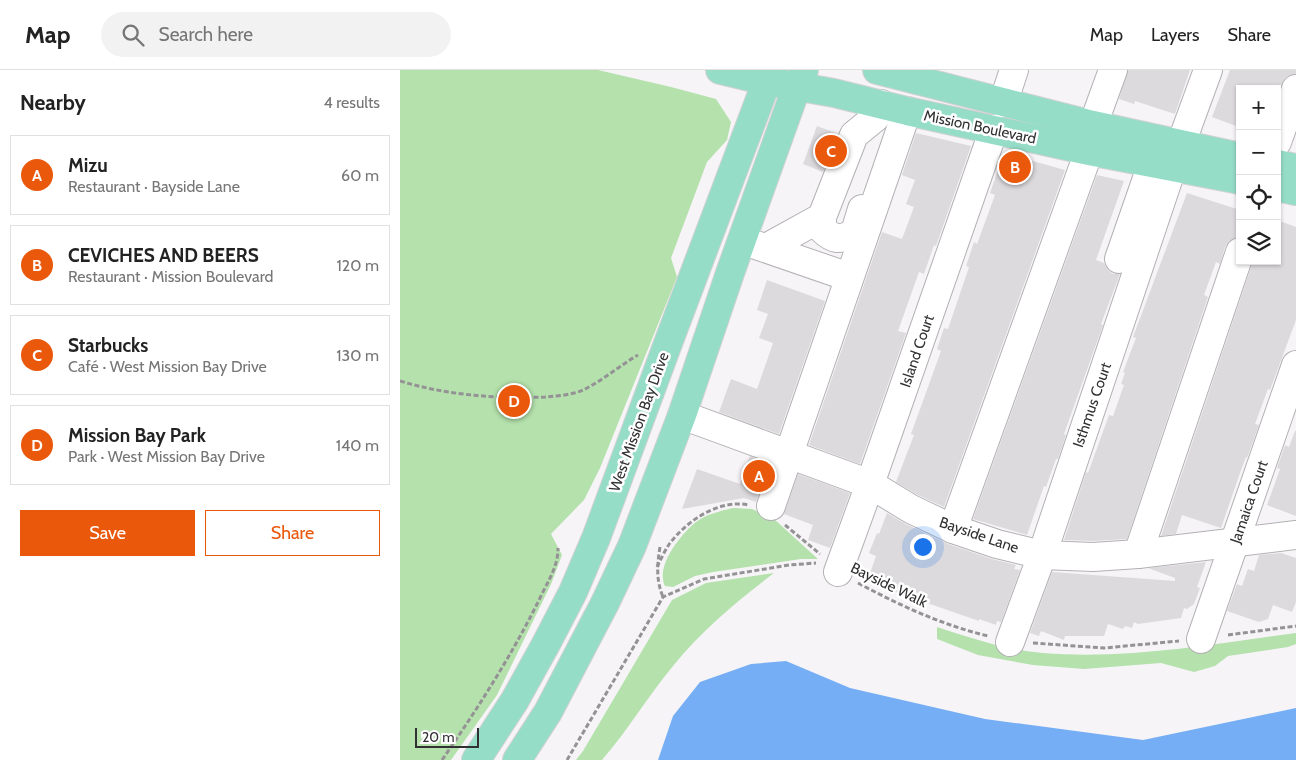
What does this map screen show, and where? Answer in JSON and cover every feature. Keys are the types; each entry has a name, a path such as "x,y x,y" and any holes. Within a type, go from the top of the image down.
{"main road":[{"name":"Mission Boulevard","path":"720,70 801,78 879,111 907,111 994,129 1091,138"},
{"name":"Mission Boulevard","path":"877,70 919,75 1003,102 1091,138 1236,179"},
{"name":"West Mission Bay Drive","path":"476,760 515,700 573,592 596,538 768,75"},
{"path":"517,760 548,712 605,603 635,538 682,415 754,244 801,78"},
{"name":"Mission Boulevard","path":"1169,159 1236,156"},
{"path":"1281,165 1296,168"},
{"path":"1281,188 1296,191"},
{"path":"596,538 603,560 595,592 599,600 605,603"}],"street":[{"path":"1003,102 1014,70"},
{"path":"953,529 1091,138 1113,70"},
{"name":"Isthmus Court","path":"1010,642 1042,555 1169,159 1208,70"},
{"path":"1281,131 1296,89"},
{"path":"879,111 883,135 882,148 855,232 845,239 829,237 822,229 822,217 854,135 879,111"},
{"path":"768,511 907,111"},
{"name":"Island Court","path":"838,572 994,129"},
{"path":"1119,258 1169,159"},
{"path":"754,244 822,217"},
{"path":"754,244 850,277"},
{"path":"1138,554 1236,264"},
{"name":"Jamaica Court","path":"1201,639 1236,543 1296,365"},
{"name":"Bayside Lane","path":"682,415 870,484 911,509 953,529 997,544 1042,555 1092,558 1296,535"}],"path":[{"path":"400,381 468,395 558,396 581,391 640,354"},
{"path":"657,567 670,543 694,520 708,512 725,506 744,504 768,511 826,559 838,572"},
{"path":"567,760 663,597 658,585 657,567 660,539"},
{"path":"442,760 481,704 531,614 558,561 558,548"},
{"name":"Bayside Walk","path":"663,597 704,578 789,565 816,563 838,572 898,604 960,629 1010,642 1104,648 1201,639 1296,626"}],"green space":[{"path":"400,70 598,70 716,99 731,122 727,140 707,162 671,258 677,277 600,468 584,500 551,534 562,555 551,584 497,695 451,760 400,760"},
{"path":"733,508 752,509 774,519 818,559 801,559 713,572 695,576 673,587 665,586 663,578 666,560 683,534 696,522 705,517"},
{"path":"774,573 720,616 684,653 602,760 576,760 672,600 706,583"},
{"path":"937,627 1016,649 1075,655 1170,650 1296,633 1296,644 1288,647 1228,656 1215,666 1194,672 1161,663 1084,669 1033,665 978,655 937,639"}],"water":[{"path":"786,661 850,688 985,719 1143,740 1296,708 1296,760 658,760 673,716 700,682 751,664"}],"building":[{"path":"1128,70 1190,70 1175,114 1135,101 1134,104 1119,99"},
{"path":"1230,70 1296,70 1296,74 1286,77 1281,87 1281,85 1236,85 1236,126 1212,117"},
{"path":"817,126 838,134 823,172 803,164"},
{"path":"916,133 971,146 936,246 934,245 924,274 919,272 898,331 906,333 860,464 809,445 882,232 902,239 914,207 906,204 915,180 902,175"},
{"path":"1008,154 1065,170 944,507 896,482 914,435 911,434 941,351 937,349 944,328 948,329 969,267 966,266 974,242 977,244 995,195 990,193 998,170 1002,171"},
{"path":"1097,175 1124,181 1096,260 1104,263 1113,274 1120,274 1064,434 1066,435 1058,459 1056,459 1046,487 1044,486 1027,535 973,519"},
{"path":"1187,193 1236,209 1236,238 1229,241 1225,247 1220,264 1216,262 1204,295 1208,297 1127,539 1064,540 1086,472 1088,473 1109,415 1113,416 1124,385 1121,384 1125,373 1123,372 1136,338 1133,337"},
{"path":"1281,221 1296,227 1296,320 1255,424 1259,425 1221,528 1182,515 1176,534 1161,536 1252,265 1281,265"},
{"path":"767,280 825,301 779,434 719,412 731,379 757,389 773,343 759,338 768,314 757,310"},
{"path":"1295,431 1296,516 1267,505 1280,469 1277,468 1285,445 1289,447"},
{"path":"750,456 769,464 756,502 744,498 682,509 697,469 740,484"},
{"path":"798,474 850,493 830,548 808,540 813,525 784,514"},
{"path":"887,513 948,544 1016,565 1014,569 1020,570 1001,622 997,621 996,625 979,619 979,621 867,582 876,556 869,553"},
{"path":"1281,553 1296,558 1296,602 1292,612 1273,605 1268,619 1259,622 1227,611 1237,584 1242,586 1248,569 1254,571 1259,555"},
{"path":"1206,562 1197,587 1200,588 1194,604 1187,609 1184,608 1181,618 1138,624 1134,622 1132,628 1125,626 1123,629 1108,624 1104,636 1065,636 1064,640 1041,631 1039,636 1030,633 1052,572 1175,581 1175,578 1148,568"}],"place":[{"name":"Starbucks","path":"831,151"},
{"name":"CEVICHES AND BEERS","path":"1015,167"},
{"name":"Mission Bay Park","path":"514,401"},
{"name":"Mizu","path":"759,476"}]}
